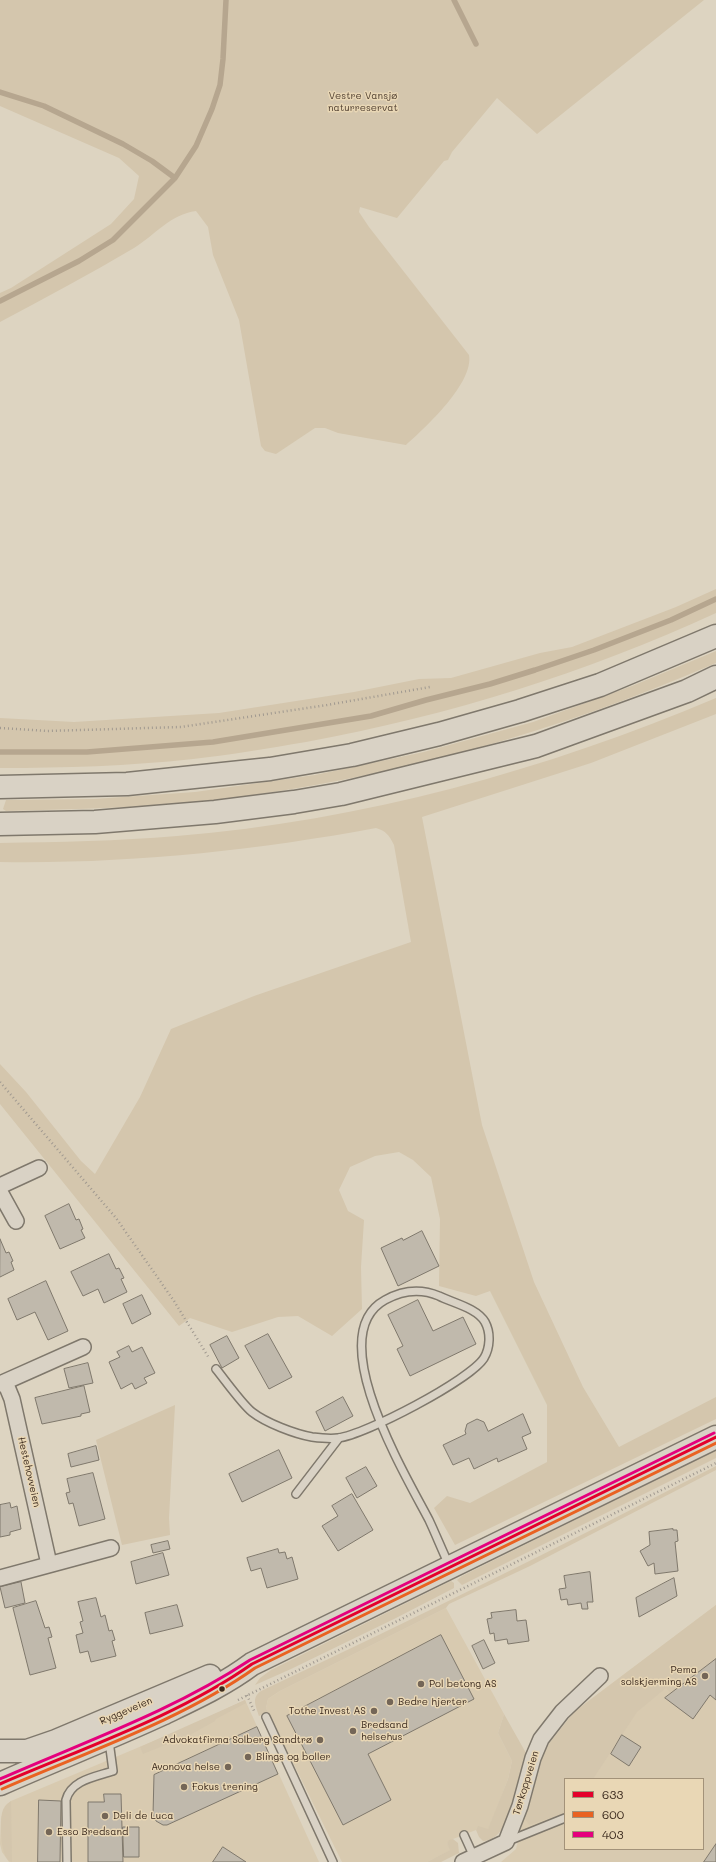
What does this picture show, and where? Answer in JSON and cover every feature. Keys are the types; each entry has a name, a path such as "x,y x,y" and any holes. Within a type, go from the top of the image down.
{"main road":[{"path":"0,787 127,784 270,768 352,754 439,734 600,685 716,636"},
{"path":"0,824 95,822 200,813 294,802 341,794 536,746 687,691 716,677"},
{"name":"Ryggeveien","path":"0,1784 109,1739 200,1696 232,1679 252,1664 716,1437"},
{"name":"Ryggeveien","path":"0,1751 26,1751 56,1741 234,1666 252,1664"}],"street":[{"path":"0,1186 39,1168"},
{"path":"0,1192 16,1221"},
{"name":"Hestehovveien","path":"50,1564 12,1399 2,1383 83,1347"},
{"path":"0,1578 111,1548"},
{"name":"Tørkoppveien","path":"506,1842 520,1806 533,1758 541,1739 562,1712 600,1676"},
{"path":"468,1860 506,1842"}],"lane":[{"path":"216,1369 252,1412 277,1426 311,1436 339,1438 381,1422 437,1394 468,1373 484,1359 490,1343 485,1322 476,1312 431,1293 409,1290 381,1302 366,1318 361,1335 363,1369 381,1422 394,1455 429,1521 450,1567"},
{"path":"296,1494 339,1438"},
{"path":"266,1717 333,1862"},
{"path":"67,1862 66,1800 68,1794 70,1789 82,1782 113,1771 109,1739"},
{"path":"506,1842 564,1818"},
{"path":"464,1835 468,1860"}],"path":[{"path":"0,728 47,731 181,727 327,705 430,687"},
{"path":"0,1082 116,1218 174,1302 216,1369"},
{"path":"234,1702 716,1463"},
{"path":"247,1695 256,1714"}],"shaded area":[{"path":"716,1605 716,1862 501,1862 516,1849 524,1817 525,1805 574,1712"},
{"path":"446,1608 504,1714 498,1733 512,1761 508,1779 495,1813 488,1830 478,1827 476,1830 453,1839 447,1843 451,1850 427,1862 342,1862 266,1708 268,1699 280,1691"},
{"path":"245,1700 319,1862 9,1862 2,1852 0,1844 1,1818 6,1805 11,1801 194,1724"}],"green space":[{"name":"Vestre Vansjø naturreservat","path":"0,0 704,0 537,134 497,98 452,152 448,160 444,161 397,218 360,207 359,212 369,227 469,355 469,366 464,378 446,404 425,428 406,445 338,433 325,428 315,428 276,454 265,451 261,446 239,320 213,255 208,227 196,211 179,216 134,248 84,277 0,322 0,293 11,288 111,224 134,199 139,176 119,158 0,106"},
{"path":"716,589 716,613 666,635 566,674 516,690 413,719 306,742 207,757 121,765 0,768 0,718 74,722 219,713 354,692 419,679 451,678 540,653 572,647 676,607"},
{"path":"716,651 716,663 594,711 533,732 408,766 344,780 215,800 111,808 6,811 3,809 6,800 94,799 195,792 315,775 424,752 533,722 632,686"},
{"path":"716,698 716,714 591,763 422,817 482,1125 534,1282 583,1387 619,1447 716,1397 716,1419 455,1545 434,1508 447,1496 470,1503 547,1462 547,1405 490,1291 476,1296 439,1286 440,1219 431,1177 413,1160 399,1152 375,1156 350,1167 339,1190 348,1211 364,1220 361,1267 362,1309 332,1336 298,1316 278,1317 232,1332 190,1318 179,1326 0,1104 0,1064 26,1092 81,1161 95,1174 140,1097 171,1029 254,996 411,942 394,845 387,834 376,828 236,849 94,861 0,862 0,843 66,842 177,836 246,829 384,805 520,769 586,748 652,724"},
{"path":"175,1405 169,1518 170,1535 122,1545 96,1440"},
{"path":"716,1450 716,1458 462,1585 457,1580 462,1576"},
{"path":"716,1466 716,1470 530,1566 449,1604 446,1608 280,1691 268,1699 266,1708 268,1712 259,1716 255,1699 261,1691 490,1581"},
{"path":"451,1581 454,1583 454,1588 396,1618 255,1685 260,1678 271,1670"},
{"path":"716,1605 716,1659 671,1693 666,1688 637,1712 594,1778 564,1778 564,1813 529,1825 524,1817 525,1805 543,1751 574,1712"},
{"path":"245,1700 246,1703 190,1735 143,1754 140,1747"},
{"path":"504,1714 526,1753 514,1805 508,1819 502,1830 493,1838 483,1841 479,1837 476,1830 478,1826 488,1829 508,1779 512,1761 498,1733"},
{"path":"11,1801 12,1862 8,1860 5,1855 1,1833 2,1811"},
{"path":"453,1839 458,1843 459,1853 441,1862 427,1862 450,1850 447,1843 449,1840"}],"building":[{"path":"69,1204 76,1220 79,1219 83,1229 81,1230 85,1238 60,1249 45,1216"},
{"path":"422,1231 439,1266 398,1286 381,1248"},
{"path":"0,1239 6,1253 9,1252 13,1261 11,1262 14,1270 0,1277"},
{"path":"109,1254 116,1269 119,1268 124,1278 121,1279 127,1292 104,1303 98,1289 83,1296 71,1272"},
{"path":"46,1281 68,1331 48,1340 35,1312 17,1320 8,1299"},
{"path":"142,1295 151,1314 132,1324 123,1304"},
{"path":"418,1300 433,1331 463,1317 476,1344 410,1376 397,1349 403,1346 388,1315"},
{"path":"268,1334 292,1377 269,1389 245,1346"},
{"path":"227,1336 239,1358 222,1368 210,1345"},
{"path":"129,1346 132,1352 142,1347 155,1373 144,1378 147,1383 135,1389 132,1383 121,1389 109,1362 120,1357 117,1352"},
{"path":"88,1363 93,1383 69,1388 64,1369"},
{"path":"84,1386 90,1412 81,1414 81,1416 42,1424 35,1398"},
{"path":"343,1397 353,1416 325,1431 316,1412"},
{"path":"523,1414 531,1433 522,1437 527,1449 498,1462 497,1458 474,1469 469,1458 453,1465 443,1445 466,1434 465,1431 467,1424 477,1419 484,1422 488,1431"},
{"path":"96,1446 99,1460 71,1467 68,1454"},
{"path":"279,1450 292,1478 242,1502 229,1474"},
{"path":"366,1467 377,1486 357,1498 346,1478"},
{"path":"93,1473 105,1519 79,1526 73,1503 69,1504 66,1493 70,1492 67,1479"},
{"path":"352,1494 373,1530 338,1551 322,1526 338,1516 332,1506"},
{"path":"10,1503 11,1508 17,1506 21,1529 10,1532 10,1535 0,1537 0,1505"},
{"path":"673,1529 677,1530 678,1541 675,1542 678,1571 655,1574 654,1563 648,1566 640,1551 650,1545 649,1532"},
{"path":"168,1541 170,1549 153,1553 151,1545"},
{"path":"278,1549 279,1553 285,1552 287,1559 292,1557 298,1579 267,1588 261,1568 251,1571 247,1558"},
{"path":"163,1553 169,1575 136,1584 131,1562"},
{"path":"590,1572 593,1602 587,1602 588,1609 582,1609 581,1603 568,1605 567,1599 561,1600 559,1589 566,1588 564,1576"},
{"path":"674,1578 677,1596 639,1617 636,1598"},
{"path":"21,1582 25,1603 5,1608 0,1587"},
{"path":"96,1598 101,1617 105,1615 109,1631 112,1630 115,1640 112,1641 116,1656 91,1662 88,1651 80,1653 76,1635 83,1633 80,1622 83,1621 78,1602"},
{"path":"36,1601 45,1628 49,1627 52,1637 48,1638 56,1668 30,1675 13,1608"},
{"path":"177,1605 183,1626 150,1634 145,1613"},
{"path":"516,1610 517,1621 526,1620 529,1641 508,1644 507,1639 495,1641 494,1633 490,1634 487,1619 492,1618 491,1613"},
{"name":"Bredsand helsehus","path":"441,1635 474,1699 368,1754 391,1800 343,1825 287,1716"},
{"path":"484,1640 495,1663 483,1669 472,1646"},
{"name":"Pema solskjerming AS","path":"716,1659 716,1700 710,1695 693,1719 665,1698"},
{"path":"257,1727 278,1774 167,1825 163,1825 156,1821 153,1815 154,1775"},
{"path":"622,1735 641,1747 629,1766 611,1754"},
{"name":"Deli de Luca","path":"104,1794 121,1794 123,1862 88,1862 88,1802 104,1802"},
{"path":"39,1800 61,1801 60,1862 38,1862"},
{"path":"123,1827 139,1827 139,1857 124,1857"},
{"path":"716,1844 716,1862 704,1862"},
{"path":"223,1847 246,1862 213,1862"}],"waterway":[{"path":"0,301 79,261 113,240 175,178 196,146 212,109 220,85 226,0"},
{"path":"454,0 476,44"},
{"path":"0,92 44,106 123,144 152,161 175,178"},
{"path":"0,752 87,752 213,742 371,716 490,684 594,650 671,620 716,599"}],"transit line":[{"name":"403","path":"0,1779 128,1725 190,1695 250,1660 714,1433"},
{"name":"633","path":"0,1784 97,1744 193,1700 252,1664 716,1437"},
{"name":"600","path":"2,1789 99,1749 164,1720 227,1687 255,1668 716,1443"}],"place":[{"name":"Pema solskjerming AS","path":"705,1676"},
{"name":"Pol betong AS","path":"421,1684"},
{"name":"Bedre hjerter","path":"390,1702"},
{"name":"Tothe Invest AS","path":"374,1711"},
{"name":"Bredsand helsehus","path":"353,1731"},
{"name":"Advokatfirma Solberg Sandtrø","path":"320,1740"},
{"name":"Blings og boller","path":"248,1757"},
{"name":"Avonova helse","path":"228,1767"},
{"name":"Fokus trening","path":"184,1787"},
{"name":"Deli de Luca","path":"105,1816"},
{"name":"Esso Bredsand","path":"49,1832"}]}
